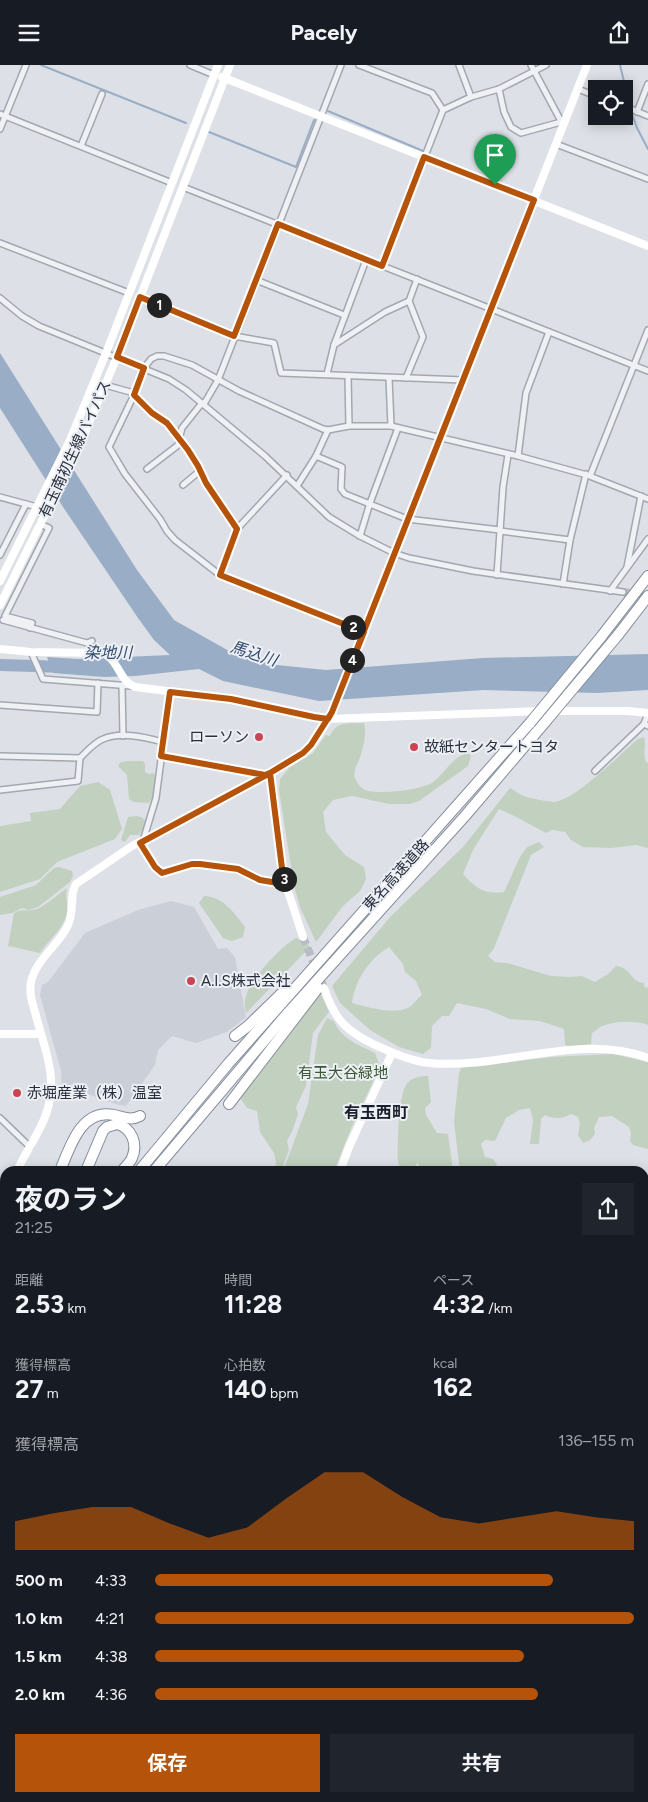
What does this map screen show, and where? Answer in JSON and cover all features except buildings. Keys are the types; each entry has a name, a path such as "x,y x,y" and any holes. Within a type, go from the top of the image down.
{"highway":[{"name":"東名高速道路","path":"144,1166 228,1063 530,723 601,637 648,576"},
{"name":"東名高速道路","path":"158,1166 237,1072 465,816 618,635 648,596"},
{"path":"229,1104 366,926"},
{"path":"235,1036 248,1026 344,933"},
{"path":"62,1166 77,1132 87,1120 108,1114 128,1119 140,1116"},
{"path":"88,1166 103,1131 107,1127 117,1124 128,1129 135,1143 132,1159 126,1166"}],"street":[{"path":"0,129 2,115 26,65"},
{"path":"190,65 648,246"},
{"name":"有玉南初生線バイパス","path":"0,581 70,440 106,353 218,65"},
{"name":"有玉南初生線バイパス","path":"0,605 78,446 117,357 230,65"},
{"path":"147,469 177,446 182,428 203,403 218,380 341,65"},
{"path":"359,65 432,93 443,110"},
{"path":"459,65 471,97"},
{"path":"531,65 562,123"},
{"path":"382,266 443,110 471,97 499,89 546,65"},
{"path":"20,1166 46,1118 52,1091 50,1075 31,999 32,978 69,924 76,884 122,852 268,774 303,753 311,745 330,715 534,200 562,123 587,65"},
{"path":"633,106 648,84"},
{"path":"499,89 504,112 511,127 521,133 562,123"},
{"path":"578,89 588,93"},
{"path":"81,146 102,94"},
{"path":"633,110 648,116"},
{"path":"2,115 172,183"},
{"path":"556,143 648,179"},
{"path":"183,187 648,371"},
{"path":"0,243 129,293"},
{"path":"326,374 344,315 366,260"},
{"path":"334,345 385,312 408,301 417,279"},
{"path":"256,280 344,315"},
{"path":"140,297 234,336 274,343 281,373 463,380"},
{"path":"0,298 22,317 39,326 169,379 203,403 287,475 329,517 360,536 394,553 409,558 497,575 623,592"},
{"path":"406,378 423,337 408,301"},
{"path":"563,584 570,540 588,475 648,330"},
{"path":"518,456 526,393 549,332"},
{"path":"364,632 220,575 166,531 160,519 125,474 109,447 144,368 151,359 157,356 164,356 192,365 218,380 300,420 328,430 348,425 391,426 518,456 588,475 648,499"},
{"path":"348,376 348,425"},
{"path":"389,378 391,426"},
{"path":"105,385 134,394 152,413 167,423 188,450 206,483 237,529"},
{"path":"360,536 370,503 398,428"},
{"path":"297,486 316,456 328,430"},
{"path":"497,575 503,487 508,455"},
{"path":"316,456 342,467 341,489 345,494 407,519 570,540"},
{"path":"183,485 200,470"},
{"path":"220,575 237,529 287,475"},
{"path":"0,497 37,507"},
{"path":"627,567 641,497"},
{"path":"0,555 26,504"},
{"path":"30,628 32,623 5,616 49,528 40,524"},
{"path":"610,591 648,539"},
{"path":"3,621 87,643 92,641"},
{"path":"0,649 31,652 96,652 110,657 124,683 123,736"},
{"path":"31,652 43,679 124,683 170,692 231,699 314,717 330,715 574,710 648,713 646,725 595,771"},
{"path":"0,705 97,712 98,683"},
{"path":"170,692 155,804 141,842 155,867 162,873 192,864 238,869 260,880 284,884"},
{"path":"0,756 80,758 102,740 123,736 143,737 163,742"},
{"path":"161,756 268,774"},
{"path":"0,790 78,781 80,758"},
{"path":"268,774 284,884 303,937"},
{"path":"324,988 334,1014 344,1027 363,1039 392,1053 423,1062 455,1064 496,1061 555,1052 599,1049 612,1049 648,1058"},
{"path":"0,1034 40,1035"},
{"path":"342,1166 392,1053"},
{"path":"0,1118 30,1147"}],"shaded area":[{"name":"A.I.S株式会社","path":"171,901 194,907 218,949 227,948 235,957 246,1017 227,1032 196,1043 172,1036 158,1050 155,1065 126,1106 82,1092 62,1088 61,1071 40,995 42,985 48,982 85,933 138,910"}],"green space":[{"path":"364,723 364,741 354,773 357,782 365,790 388,792 424,786 435,780 457,758 468,753 471,756 468,766 419,801 410,804 389,804 352,796 333,800 323,812 326,832 345,855 364,867 366,879 360,891 343,906 316,942 300,907 294,886 279,790 280,779 290,767 313,753 326,735 330,736 336,727 344,724"},
{"path":"644,737 644,752 646,762 648,763 648,848 636,845 611,848 583,847 571,840 565,832 552,830 546,833 499,809 473,850 463,874 481,889 497,893 504,892 520,857 527,847 539,842 544,847 531,855 494,948 488,956 495,962 507,963 551,976 582,976 595,982 608,974 616,966 621,967 636,980 644,983 644,987 648,988 648,1025 631,1022 607,1024 592,1033 591,1044 568,1047 565,1044 564,1029 540,1021 510,1019 486,1009 457,1003 449,1016 442,1016 432,1026 431,1048 423,1054 399,1047 370,1030 340,1003 332,986 391,916 463,847 510,788 534,799 554,802 563,799 586,785 638,739","holes":["389,947 403,964 405,972 416,981 422,995 410,1007 387,1011 352,1003 356,986 364,971 382,952"]},
{"path":"143,761 145,772 149,774 154,773 155,789 149,803 134,802 129,799 127,775 118,766 121,762"},
{"path":"98,782 110,790 122,829 115,839 57,862 40,879 0,892 0,826 31,821 30,813 60,809 80,786"},
{"path":"136,816 146,821 139,835 130,835 125,842 121,840 128,817"},
{"path":"59,867 72,871 73,876 70,882 38,907 29,910 22,908 12,913 0,915 0,897 36,885 54,868"},
{"path":"67,888 67,912 63,924 40,953 8,946 14,913 37,909"},
{"path":"204,896 217,899 232,911 245,927 243,937 232,941 223,938 199,903"},
{"path":"296,938 306,941 310,947 246,1013 245,1003 247,994 257,976 273,957"},
{"path":"321,994 329,1012 313,1033 306,1086 296,1107 298,1114 287,1141 289,1150 283,1166 276,1166 274,1153 260,1132 257,1111 247,1108 240,1098"},
{"name":"有玉大谷緑地","path":"327,1018 334,1021 346,1037 375,1053 380,1067 352,1126 336,1166 285,1166 308,1104 318,1035"},
{"path":"613,1054 648,1062 648,1149 633,1145 630,1141 631,1133 629,1127 612,1116 599,1117 594,1128 595,1134 590,1140 583,1143 578,1135 580,1123 578,1117 571,1114 558,1118 545,1115 541,1119 539,1144 530,1144 533,1120 530,1108 519,1110 506,1118 495,1141 485,1140 481,1144 485,1157 493,1159 496,1166 459,1166 454,1122 461,1068 552,1057"},
{"path":"428,1076 431,1102 425,1108 426,1115 437,1133 448,1134 452,1166 419,1166 418,1162 415,1166 399,1166 398,1145 403,1092 407,1084 418,1077"}],"water":[{"path":"0,353 137,570 174,620 229,651 277,665 326,670 483,658 648,654 648,690 597,693 484,690 319,701 223,681 199,669 135,676 104,677 53,673 47,657 78,659 170,655 154,640 138,618 65,510 0,408"}],"waterway":[{"path":"41,65 186,123"},
{"path":"620,65 624,80"},
{"path":"328,111 423,151"},
{"path":"633,117 648,149"},
{"path":"209,132 296,167 314,120"},
{"name":"染地川","path":"0,665 67,667"}],"tunnel":[{"path":"623,592 648,595"},
{"path":"303,937 324,988"}],"place":[{"name":"ローソン","path":"259,737"},
{"name":"故紙センタートヨタ","path":"414,747"},
{"name":"A.I.S株式会社","path":"191,981"},
{"name":"赤堀産業（株）温室","path":"17,1093"}],"district":[{"name":"有玉西町","path":"376,1112"}],"route":[{"path":"495,185 424,157 382,266 278,224 234,336 140,297 117,357 144,368 134,395 152,413 167,423 188,450 206,483 237,529 220,575 364,632 332,712 328,719 320,733 303,753 270,773 140,843 155,867 162,873 196,863 238,869 260,880 284,884 270,773 265,775 161,756 170,692 231,699 328,719 364,632 534,200 495,185"}],"water label":[{"name":"馬込川","path":"254,653"}]}
